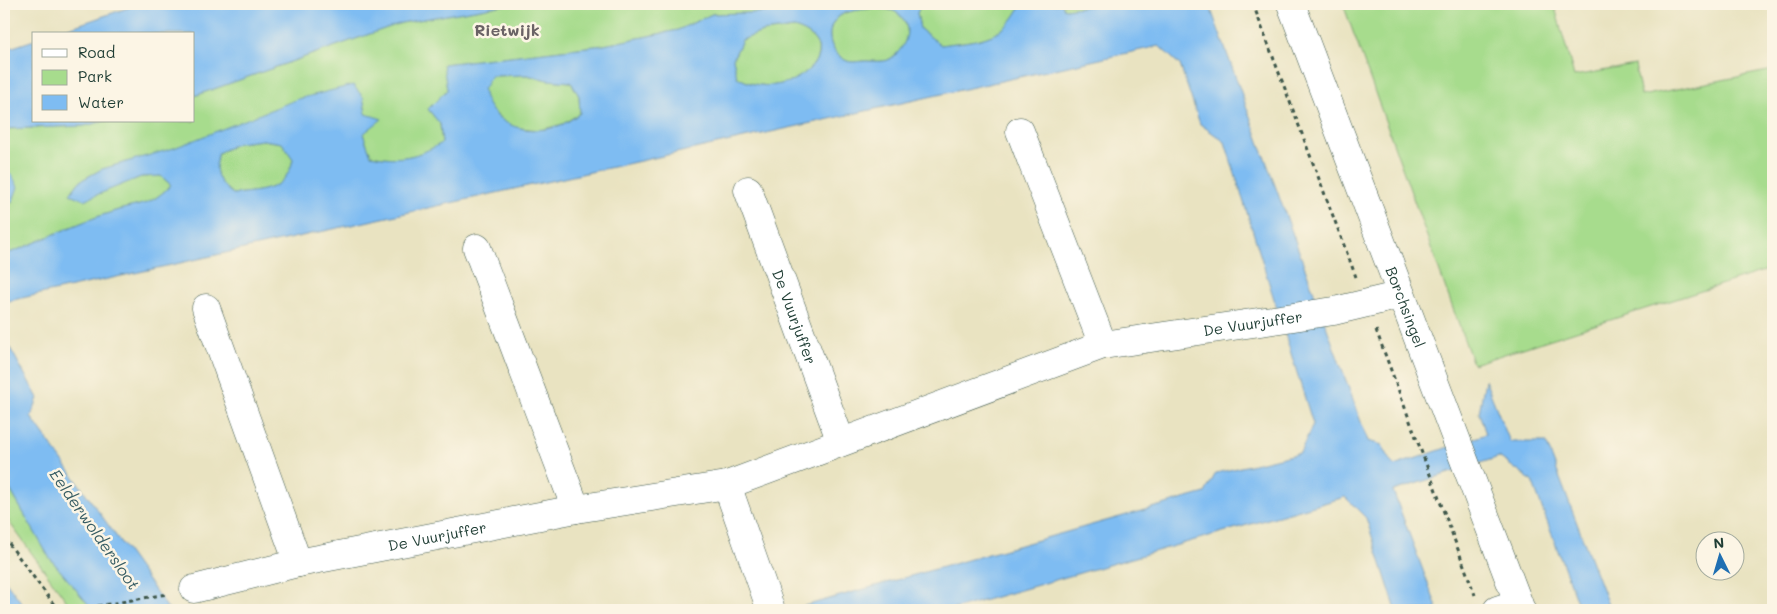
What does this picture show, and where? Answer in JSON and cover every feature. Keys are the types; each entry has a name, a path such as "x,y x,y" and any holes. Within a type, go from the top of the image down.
{"street":[{"name":"Borchsingel","path":"1291,4 1475,490 1503,606"},
{"path":"1020,131 1103,345"},
{"name":"De Vuurjuffer","path":"748,190 841,442"},
{"path":"477,248 576,509"},
{"name":"De Vuurjuffer","path":"194,589 298,563 576,509 727,484 1103,345 1334,311 1402,295"},
{"path":"206,308 298,563"},
{"path":"727,484 770,607"}],"path":[{"path":"1253,4 1441,505 1503,606"},
{"path":"4,537 58,610"},
{"path":"74,610 194,589"}],"green space":[{"path":"509,4 817,4 782,12 712,14 678,30 604,45 444,64 447,90 428,109 440,124 442,144 408,157 391,158 371,155 363,134 366,114 363,97 102,169 80,181 70,194 116,186 141,177 161,176 171,185 156,198 144,204 98,216 4,255 4,208 13,201 12,175 4,171 4,129 83,126 101,122 195,122 195,96 401,23"},
{"path":"921,4 1016,4 1019,9 1012,20 995,34 986,38 941,45 920,29 917,13"},
{"path":"1062,4 1108,4 1064,9"},
{"path":"1343,4 1554,4 1574,76 1635,65 1641,96 1773,70 1773,268 1473,364"},
{"path":"875,8 892,10 901,16 907,29 904,43 895,56 888,60 847,61 835,51 831,44 830,30 833,23 845,13"},
{"path":"794,28 811,37 818,48 816,60 808,71 794,80 776,85 757,85 737,77 733,59 742,40 762,32"},
{"path":"527,75 548,80 571,82 579,96 580,113 563,124 540,130 510,127 485,104 483,90 491,76"},
{"path":"263,140 282,143 293,159 290,170 285,178 271,187 253,192 233,194 220,181 216,172 217,154 238,143"},
{"path":"4,479 49,557 93,610 73,610 4,515"}],"water":[{"path":"139,4 509,4 401,23 195,96 195,32 57,32"},
{"path":"817,4 921,4 917,13 920,29 941,45 986,38 995,34 1012,20 1019,9 1016,4 1062,4 1064,9 1108,4 1209,4 1368,441 1382,445 1394,466 1486,434 1479,413 1485,380 1510,442 1546,442 1610,610 1580,610 1532,481 1499,457 1393,491 1438,610 1396,610 1366,518 1345,497 951,610 790,610 1205,493 1216,473 1300,453 1313,424 1225,142 1200,124 1180,65 1159,46 4,302 4,255 98,216 143,204 156,198 171,185 161,176 141,177 84,200 70,194 80,181 102,169 174,148 298,99 353,85 363,97 366,114 382,119 363,134 371,155 399,158 416,155 442,143 440,124 428,109 447,90 443,64 604,45 678,30 712,14 782,12","holes":["875,8 892,10 901,16 907,29 906,36 904,43 895,56 888,60 854,62 840,57 831,44 830,30 838,17 856,10","794,28 811,37 818,48 816,60 808,71 793,80 776,85 756,85 737,77 733,59 742,40 762,32","527,75 548,80 571,82 579,96 580,113 563,124 551,128 538,130 514,126 503,121 487,103 483,90 491,76","263,140 282,143 293,159 290,170 285,178 279,183 263,190 233,194 220,181 216,166 218,153 238,143"]},
{"path":"32,41 32,122 101,122 84,126 4,129 4,50"},
{"path":"4,171 12,175 18,187 13,201 4,208"},
{"name":"Eelderwoldersloot","path":"4,337 38,398 31,417 169,610 93,610 49,557 4,479"},
{"path":"4,579 27,610 4,610"}],"district":[{"name":"Rietwijk","path":"507,29"}]}
